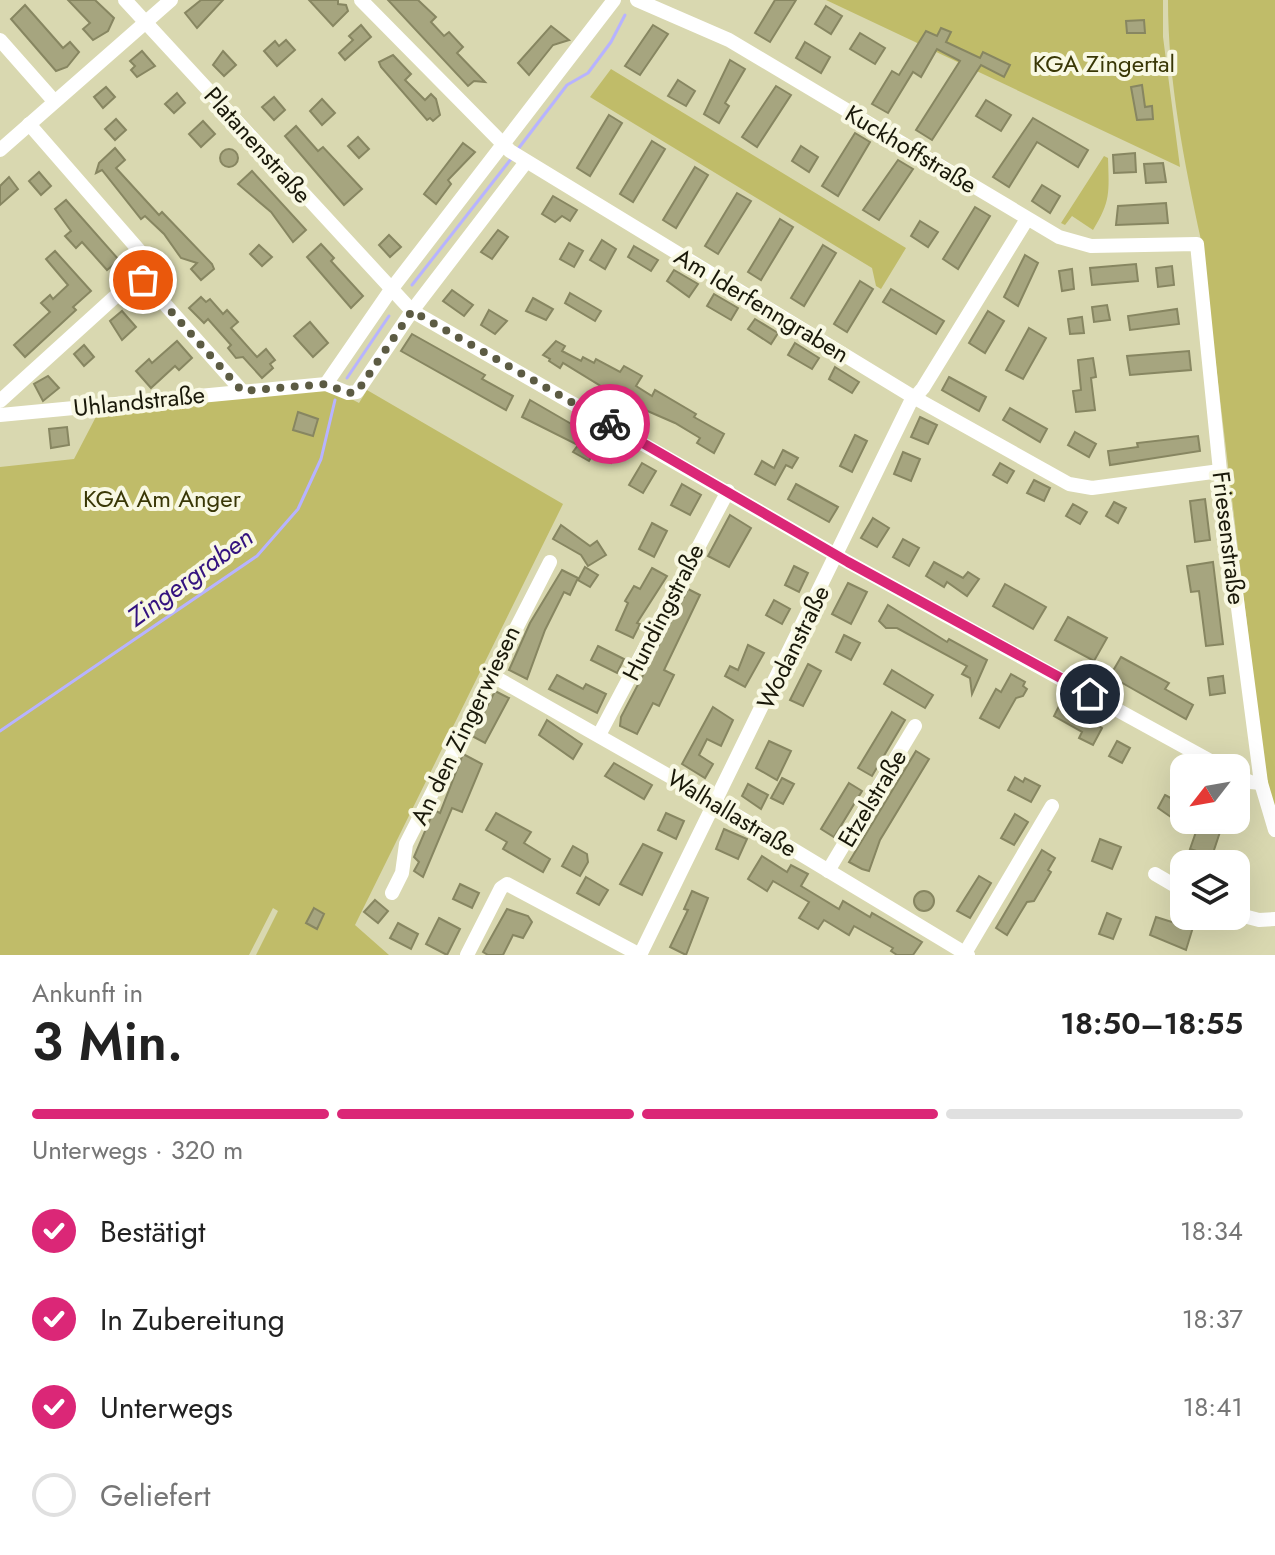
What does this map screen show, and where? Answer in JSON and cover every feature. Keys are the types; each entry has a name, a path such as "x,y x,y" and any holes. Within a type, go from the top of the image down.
{"street":[{"name":"Platanenstraße","path":"125,0 390,291"},
{"path":"0,150 171,0"},
{"name":"Am Iderfenngraben","path":"361,0 514,153 915,398 1081,488 1220,471"},
{"path":"514,153 390,291 329,384 348,393 357,392 412,311 614,0"},
{"name":"Kuckhoffstraße","path":"637,0 729,40 1027,219 1079,244 1197,244"},
{"path":"0,40 54,101"},
{"path":"0,401 151,264 151,260 29,124"},
{"name":"Wodanstraße","path":"640,955 915,398 1027,219"},
{"name":"Friesenstraße","path":"1197,244 1220,471 1261,783 1275,830"},
{"path":"139,275 242,391"},
{"path":"390,291 412,311 838,555 1198,754"},
{"name":"Uhlandstraße","path":"0,415 329,384"},
{"name":"Hundingstraße","path":"599,735 728,491"},
{"name":"An den Zingerwiesen","path":"392,893 402,873 406,844 493,676 524,607 550,562"},
{"name":"Walhallastraße","path":"493,676 716,803 966,954"},
{"name":"Etzelstraße","path":"828,871 915,726"},
{"path":"1250,782 1261,783"},
{"path":"966,954 1052,806"},
{"path":"1155,874 1170,883"},
{"path":"467,955 505,884 640,955"},
{"path":"1250,918 1275,919"}],"green space":[{"name":"KGA Zingertal","path":"826,0 1163,0 1163,37 1180,167"},
{"path":"1168,0 1275,0 1275,815 1267,791 1201,240 1174,91"},
{"path":"611,69 906,248 881,289 876,286 872,268 590,97"},
{"path":"1104,156 1108,158 1108,196 1093,230 1072,216 1065,225 1061,223"},
{"name":"KGA Am Anger","path":"332,389 359,403 367,390 563,504 355,925 389,955 256,955 278,911 273,908 249,955 0,955 0,467 74,459 100,409"}],"building":[{"path":"68,0 95,0 114,18 108,31 93,40 83,29 90,23"},
{"path":"201,0 223,0 197,28 185,13"},
{"path":"309,0 338,0 338,4 346,5 348,11 333,26"},
{"path":"388,0 418,0 436,17 431,22 444,36 449,32 463,47 457,53 485,82 474,81 468,86"},
{"path":"775,0 796,0 770,42 755,33"},
{"path":"25,5 63,48 70,42 79,52 67,67 56,71 11,19"},
{"path":"826,6 842,16 831,34 815,24"},
{"path":"1144,20 1145,33 1127,33 1126,21"},
{"path":"361,25 371,37 345,60 339,53 353,40 349,36"},
{"path":"653,25 668,34 640,75 625,66"},
{"path":"551,26 569,40 553,45 529,75 518,63"},
{"path":"941,28 951,32 946,42 980,58 983,52 1010,65 1004,77 981,65 932,140 916,130 960,61 937,49 921,77 913,72 888,113 872,104 892,71 899,75 926,31 937,36"},
{"path":"860,33 885,48 875,64 850,49"},
{"path":"286,40 295,50 277,66 264,51 275,41 279,46"},
{"path":"805,42 830,57 821,73 796,58"},
{"path":"142,51 155,66 137,77 131,70 135,66 130,61"},
{"path":"223,51 236,65 224,76 213,65"},
{"path":"393,55 411,74 405,80 425,100 431,94 436,99 440,115 433,121 430,118 427,120 381,67 379,62"},
{"path":"730,60 745,69 725,103 729,106 719,123 704,114"},
{"path":"678,80 695,91 686,106 668,96"},
{"path":"1142,85 1145,107 1152,106 1153,119 1137,120 1131,87"},
{"path":"776,86 791,95 757,147 742,137"},
{"path":"106,87 115,97 103,108 94,97"},
{"path":"177,93 185,103 174,113 165,104"},
{"path":"274,97 285,110 274,120 262,107"},
{"path":"322,99 335,113 322,125 310,111"},
{"path":"986,100 1011,115 1001,131 976,116"},
{"path":"609,115 622,123 590,176 577,168"},
{"path":"1033,118 1088,150 1078,167 1037,142 1009,187 993,177"},
{"path":"116,119 126,130 115,140 105,129"},
{"path":"203,121 215,134 201,147 189,134"},
{"path":"296,126 318,151 323,147 362,189 344,205 285,136"},
{"path":"855,133 870,142 838,196 822,186"},
{"path":"358,137 369,149 359,158 348,146"},
{"path":"652,141 665,149 633,202 620,194"},
{"path":"463,143 475,152 448,180 451,184 436,204 424,194"},
{"path":"801,146 818,157 809,172 792,161"},
{"path":"115,148 125,160 116,168 159,215 162,212 212,264 214,269 201,280 191,269 197,263 181,258 164,234 145,216 141,219 102,170 96,173 99,163"},
{"path":"229,149 238,158 229,167 220,158"},
{"path":"1135,153 1136,172 1114,173 1113,155"},
{"path":"898,160 913,169 879,220 863,210"},
{"path":"1163,163 1166,182 1146,183 1144,164"},
{"path":"695,167 708,175 676,228 663,220"},
{"path":"252,171 306,230 293,242 271,212 238,184"},
{"path":"39,172 51,186 41,195 29,181"},
{"path":"9,177 18,189 0,205 0,186"},
{"path":"1042,185 1060,196 1050,213 1032,201"},
{"path":"737,193 751,201 718,254 705,246"},
{"path":"553,196 577,210 570,221 562,216 555,222 542,214"},
{"path":"66,200 119,260 107,270 82,242 76,248 65,236 71,231 55,209"},
{"path":"1166,203 1168,223 1116,225 1118,206"},
{"path":"975,207 990,216 958,269 943,259"},
{"path":"780,219 793,227 761,280 748,272"},
{"path":"920,221 938,232 928,247 911,236"},
{"path":"498,230 508,237 492,259 481,252"},
{"path":"389,235 401,247 390,257 379,245"},
{"path":"602,240 616,249 605,269 590,260"},
{"path":"569,243 583,251 574,267 560,259"},
{"path":"321,244 334,258 331,261 363,296 351,308 307,257"},
{"path":"259,245 272,257 262,266 250,254"},
{"path":"823,245 836,253 804,306 791,298"},
{"path":"634,246 658,260 651,271 628,257"},
{"path":"55,251 91,291 73,307 76,310 25,357 14,345 50,312 41,303 50,295 53,299 68,285 46,259"},
{"path":"1025,255 1038,263 1018,306 1004,297"},
{"path":"1136,264 1138,281 1092,285 1090,268"},
{"path":"1172,266 1174,285 1158,287 1156,268"},
{"path":"1072,269 1074,289 1062,291 1059,271"},
{"path":"674,270 698,284 689,297 667,281"},
{"path":"860,281 873,289 847,332 834,324"},
{"path":"891,289 944,321 936,334 883,302"},
{"path":"452,290 473,305 464,316 443,301"},
{"path":"570,293 601,311 595,321 565,303"},
{"path":"714,294 738,308 731,320 707,306"},
{"path":"201,297 206,302 210,299 223,314 227,310 238,322 231,328 257,357 266,349 275,360 270,364 273,368 262,378 243,357 236,358 228,348 231,345 208,319 204,323 189,308"},
{"path":"533,298 553,309 546,320 526,311"},
{"path":"1107,305 1110,320 1094,322 1092,307"},
{"path":"1177,309 1179,324 1130,330 1128,316"},
{"path":"489,310 507,321 495,334 481,325"},
{"path":"122,311 136,327 122,340 110,321"},
{"path":"988,311 1004,321 985,353 969,343"},
{"path":"1082,317 1084,333 1070,334 1068,319"},
{"path":"755,319 778,333 771,344 748,329"},
{"path":"310,322 328,343 313,357 294,336"},
{"path":"1029,328 1046,338 1023,379 1006,370"},
{"path":"412,334 485,375 482,379 513,396 506,410 401,351"},
{"path":"177,341 192,358 179,370 175,366 151,388 136,371 149,359 152,363"},
{"path":"556,341 565,346 562,351 581,361 583,357 594,363 596,359 620,372 624,366 642,376 636,386 652,396 655,390 696,414 694,417 724,434 714,453 697,443 700,438 675,423 627,402 563,363 560,368 549,361 543,355"},
{"path":"795,343 819,358 812,369 788,355"},
{"path":"84,345 94,357 84,366 74,354"},
{"path":"1189,351 1191,370 1130,375 1127,356"},
{"path":"1093,358 1096,377 1091,378 1095,410 1076,412 1073,391 1081,390 1078,360"},
{"path":"835,367 859,382 852,393 829,379"},
{"path":"48,376 59,388 43,401 34,384"},
{"path":"949,377 986,397 979,411 942,390"},
{"path":"530,400 618,451 611,463 593,454 589,461 573,452 578,445 522,417"},
{"path":"1010,408 1047,429 1040,442 1003,420"},
{"path":"298,412 318,419 313,436 293,430"},
{"path":"920,417 937,425 928,444 911,437"},
{"path":"67,427 69,445 51,448 49,429"},
{"path":"1075,432 1096,444 1089,457 1068,445"},
{"path":"855,435 867,441 852,472 840,466"},
{"path":"1198,436 1200,451 1110,465 1108,451 1138,447 1137,443"},
{"path":"783,450 798,458 792,468 786,465 775,485 755,474 762,461 774,468"},
{"path":"903,452 920,459 911,481 894,474"},
{"path":"642,463 656,471 643,493 629,485"},
{"path":"1000,463 1014,471 1007,483 993,475"},
{"path":"1034,480 1050,488 1044,501 1027,493"},
{"path":"682,484 701,495 690,515 671,505"},
{"path":"796,484 838,507 829,522 788,499"},
{"path":"1205,499 1210,540 1195,542 1190,501"},
{"path":"1114,502 1126,508 1118,523 1106,516"},
{"path":"1073,504 1087,512 1080,524 1066,516"},
{"path":"730,515 751,528 729,567 708,556"},
{"path":"873,518 889,528 877,547 861,538"},
{"path":"652,523 667,531 654,557 639,549"},
{"path":"561,525 590,546 597,541 606,555 588,566 581,555 553,539"},
{"path":"903,539 919,548 909,566 893,557"},
{"path":"934,562 963,578 968,572 979,579 967,596 947,582 944,587 926,576"},
{"path":"1213,562 1223,644 1206,646 1199,591 1191,592 1187,566"},
{"path":"794,566 808,573 799,592 785,585"},
{"path":"585,567 598,575 590,587 578,580"},
{"path":"652,568 667,576 637,623 640,624 633,638 616,630 628,603 625,601 634,586 640,589"},
{"path":"562,570 578,578 570,595 564,592 545,630 527,679 509,670 530,623"},
{"path":"848,583 867,592 851,624 832,614"},
{"path":"1005,584 1046,607 1033,629 993,606"},
{"path":"688,589 700,595 664,670 674,675 659,706 653,703 637,734 620,726 621,717"},
{"path":"774,600 790,609 782,624 766,615"},
{"path":"888,605 947,642 949,639 987,660 972,694 970,678 962,674 967,666 897,628 886,628 879,621"},
{"path":"1068,617 1107,638 1094,661 1055,640"},
{"path":"844,635 860,643 851,660 836,652"},
{"path":"748,645 764,653 745,687 725,676 730,666 738,670"},
{"path":"598,646 624,659 617,673 591,660"},
{"path":"1121,657 1169,683 1165,689 1193,705 1186,719 1110,676"},
{"path":"808,664 821,671 803,706 790,700"},
{"path":"892,670 933,695 925,708 884,684"},
{"path":"1011,674 1025,682 1023,686 1027,689 1023,696 1016,698 999,728 980,718 996,689 1001,692"},
{"path":"557,675 583,689 586,684 606,694 597,713 549,689"},
{"path":"1223,676 1225,693 1210,695 1208,678"},
{"path":"495,691 509,698 485,743 472,736"},
{"path":"1061,702 1102,728 1093,745 1079,738 1082,732 1054,716"},
{"path":"713,707 733,720 721,746 707,739 699,755 713,764 705,778 682,764"},
{"path":"892,712 905,720 872,776 858,768"},
{"path":"547,720 582,744 573,759 539,735"},
{"path":"769,741 791,751 777,780 756,768"},
{"path":"1117,741 1130,748 1122,763 1109,756"},
{"path":"916,751 929,759 880,840 869,871 862,869 849,862"},
{"path":"463,754 482,764 462,812 452,808 423,877 414,871 419,862 414,857 434,810 440,813"},
{"path":"614,763 652,785 644,799 605,776"},
{"path":"1015,777 1023,782 1025,778 1040,786 1031,802 1008,790"},
{"path":"782,778 794,784 783,804 771,798"},
{"path":"849,783 862,791 834,837 821,829"},
{"path":"748,784 768,795 761,809 742,796"},
{"path":"1165,795 1170,798 1170,816 1158,808"},
{"path":"496,813 531,832 524,843 550,859 543,872 503,849 507,842 486,830"},
{"path":"666,813 684,821 676,839 658,830"},
{"path":"1015,814 1028,822 1014,845 1001,838"},
{"path":"724,829 747,839 738,859 716,849"},
{"path":"1195,834 1219,834 1214,850 1190,849"},
{"path":"1100,839 1121,847 1112,869 1092,861"},
{"path":"643,844 662,853 642,895 620,884"},
{"path":"573,846 587,854 588,862 580,876 562,866"},
{"path":"1042,850 1055,858 1048,870 1051,872 1034,901 1027,902 1007,935 996,928"},
{"path":"762,856 787,872 791,865 808,874 801,886 839,909 843,901 870,917 872,913 922,942 913,955 897,955 891,951 893,948 854,926 849,935 824,920 818,929 799,918 809,902 773,881 767,891 748,879"},
{"path":"979,876 991,883 970,918 957,911"},
{"path":"586,877 608,890 599,905 577,893"},
{"path":"460,884 479,893 472,908 453,899"},
{"path":"692,891 708,898 686,955 670,947 688,910 684,909"},
{"path":"924,891 931,894 934,901 931,908 924,911 917,908 914,901 917,894"},
{"path":"375,900 388,911 378,923 364,912"},
{"path":"314,908 324,914 317,929 306,923"},
{"path":"507,909 528,916 532,922 523,938 513,935 503,955 488,955 483,952"},
{"path":"1107,913 1121,919 1113,939 1099,934"},
{"path":"1156,917 1170,921 1170,930 1192,930 1186,950 1150,935"},
{"path":"439,918 460,929 447,955 426,944"},
{"path":"398,923 418,934 411,949 390,938"}],"waterway":[{"name":"Zingergraben","path":"518,149 567,85 588,73 611,42 625,15"},
{"name":"Zingergraben","path":"412,285 511,159"},
{"name":"Zingergraben","path":"347,378 389,316"},
{"name":"Zingergraben","path":"0,731 257,556 298,509 321,459 335,400"}],"way so far":[{"path":"143,280 242,391 326,384 348,393 357,392 412,311 610,424"}],"route":[{"path":"610,424 848,562 1090,694"}]}
